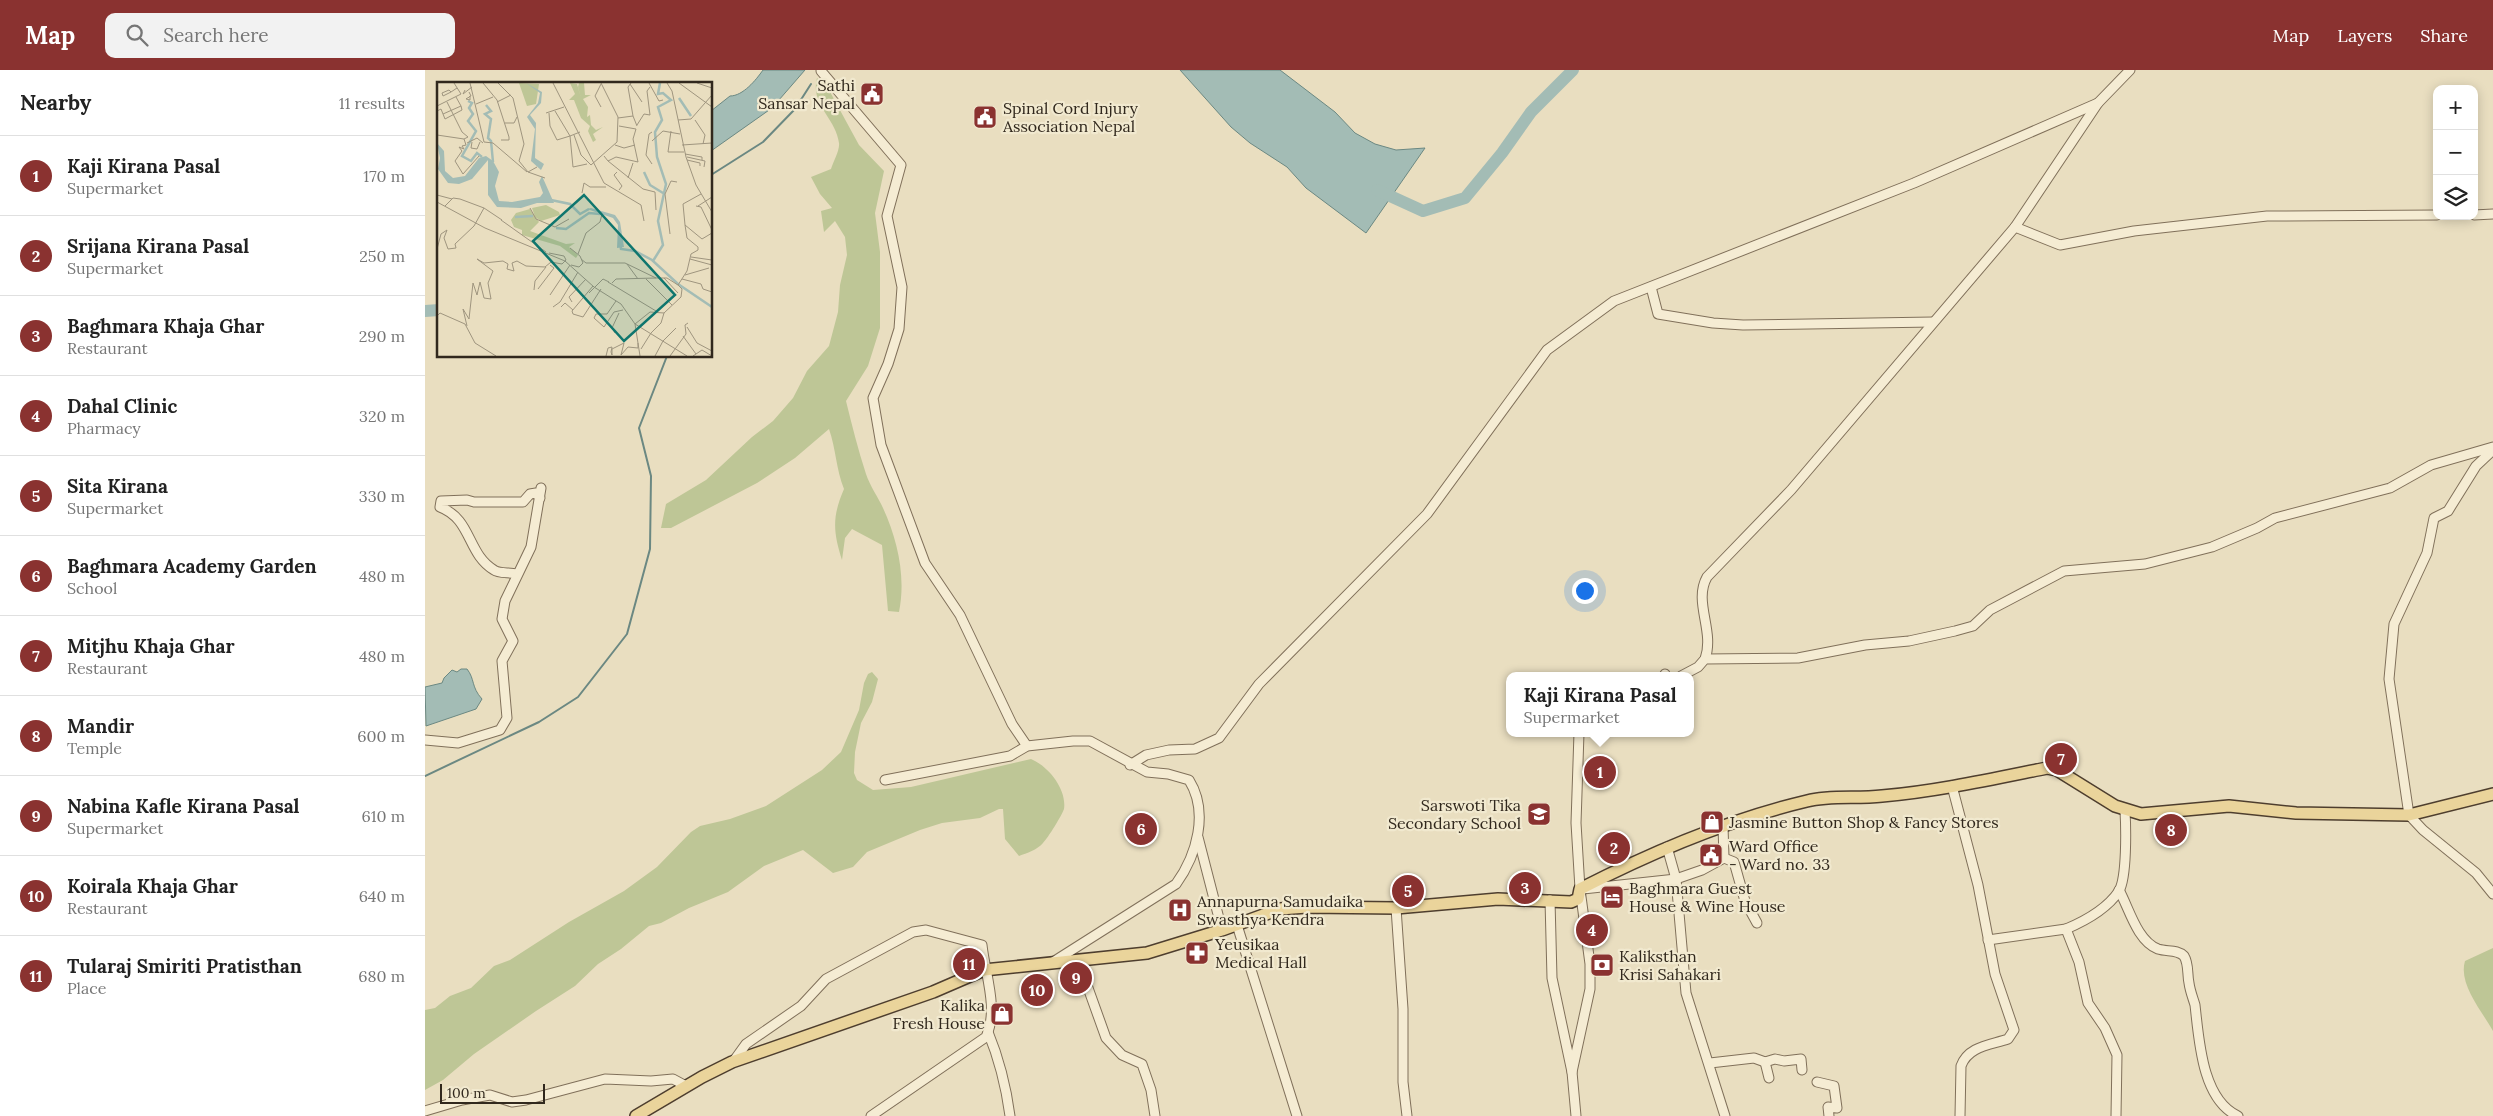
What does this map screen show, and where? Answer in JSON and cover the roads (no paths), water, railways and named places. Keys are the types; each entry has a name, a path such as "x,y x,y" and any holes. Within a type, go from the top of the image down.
{"main road":[{"path":"636,1116 686,1086 733,1062 933,992 984,970 1147,953 1289,908 1396,908 1498,899 1575,901 1578,899 1580,889 1667,847 1723,826 1808,800 1882,796 2053,768 2125,811 2146,814 2229,806 2296,813 2409,815 2493,794"}],"street":[{"path":"1689,672 1698,667 1705,659 1708,649 1701,593 1707,577 1791,490 2015,227 2098,102 2130,70"},
{"path":"821,72 901,165 887,216 902,287 899,329 873,398 881,445 925,563 960,615 1012,724 1027,746"},
{"path":"1130,765 1146,755 1169,750 1195,749 1219,738 1259,684 1427,514 1547,350 1614,301 1914,183 2098,102"},
{"path":"2478,214 2493,214"},
{"path":"2015,227 2060,245 2134,231 2267,216 2433,215"},
{"path":"1651,287 1658,314 1713,323 1933,322"},
{"path":"1705,659 1798,658 1865,645 1909,641 1955,631 1973,626 1990,610 2064,571 2145,564 2212,547 2257,528 2275,518 2391,488 2431,465 2493,449"},
{"path":"2493,449 2477,466 2448,511 2434,518 2427,553 2394,624 2389,679 2409,815 2423,830 2476,873 2493,894"},
{"path":"425,740 459,743 500,730 507,718 502,661 513,641 502,618 505,601 516,574 531,547 541,493 531,494 523,502 474,502 467,500 441,502 440,507 453,512 462,523 478,556 495,571 516,574"},
{"path":"1572,1072 1590,988 1590,964 1580,889 1576,823 1579,737"},
{"path":"885,780 1010,756 1027,746 1073,740 1090,741 1130,765 1147,772 1168,774 1189,780 1195,790 1198,802 1198,837 1222,930"},
{"path":"1952,786 1978,885 1995,974 2014,1030 2009,1039 1974,1050 1964,1058 1961,1066 1960,1116"},
{"path":"1988,940 2066,929 2083,922 2102,909 2119,890 2125,850 2125,811"},
{"path":"1723,826 1724,858"},
{"path":"1053,962 1176,884 1186,871 1198,837"},
{"path":"1667,847 1676,879 1686,993 1710,1063 1725,1116"},
{"path":"1580,889 1676,879 1702,870 1724,858"},
{"path":"1724,858 1734,862 1745,901 1757,923"},
{"path":"2119,890 2135,924 2146,941 2157,949 2181,953 2186,960 2200,1052 2207,1073 2223,1107 2238,1116"},
{"path":"1550,900 1552,978 1572,1072 1576,1116"},
{"path":"1396,908 1403,1009 1403,1082 1407,1116"},
{"path":"1237,925 1297,1116"},
{"path":"2066,929 2079,962 2088,1003 2105,1028 2117,1055 2116,1116"},
{"path":"733,1062 746,1044 801,1006 826,979 913,932 926,930 983,946 984,970 991,1005 988,1032 983,1040 871,1116"},
{"path":"1079,960 1105,1038 1122,1055 1141,1064 1151,1090 1155,1116"},
{"path":"988,1032 1002,1068 1010,1116"},
{"path":"1710,1063 1754,1058 1765,1062 1775,1059 1785,1061 1801,1059 1803,1070"},
{"path":"1765,1062 1769,1078"},
{"path":"425,1111 462,1100 490,1095 512,1102 526,1100 605,1078 651,1081 673,1080 686,1086"},
{"path":"1817,1082 1834,1086 1837,1108 1828,1108 1829,1116"}],"water":[{"path":"763,70 805,70 772,108 713,150 713,109 730,96 740,93 753,83"},
{"path":"1180,70 1280,70 1335,112 1355,133 1375,144 1396,150 1425,148 1366,233 1306,188 1287,167 1250,143 1231,127"},
{"path":"461,669 467,669 476,691 482,699 476,709 426,726 425,687 442,683 452,670 457,672"}],"waterway":[{"path":"1377,190 1423,211 1465,198 1502,153 1531,112 1573,70"},
{"path":"713,174 763,142 795,109 811,84"},
{"path":"425,311 437,310"},
{"path":"425,776 539,722 578,697 627,634 650,549 651,476 639,428 666,358"}],"place":[{"name":"Sathi Sansar Nepal","path":"872,94"},
{"name":"Spinal Cord Injury Association Nepal","path":"985,117"},
{"name":"Mitjhu Khaja Ghar","path":"2061,759"},
{"name":"Kaji Kirana Pasal","path":"1600,772"},
{"name":"Sarswoti Tika Secondary School","path":"1539,814"},
{"name":"Jasmine Button Shop & Fancy Stores","path":"1712,822"},
{"name":"Baghmara Academy Garden","path":"1141,829"},
{"name":"Mandir","path":"2171,830"},
{"name":"Srijana Kirana Pasal","path":"1614,848"},
{"name":"Ward Office - Ward no. 33","path":"1711,855"},
{"name":"Baghmara Khaja Ghar","path":"1525,888"},
{"name":"Sita Kirana","path":"1408,891"},
{"name":"Baghmara Guest House & Wine House","path":"1612,897"},
{"name":"Annapurna Samudaika Swasthya Kendra","path":"1180,910"},
{"name":"Dahal Clinic","path":"1592,930"},
{"name":"Yeusikaa Medical Hall","path":"1197,953"},
{"name":"Tularaj Smiriti Pratisthan","path":"969,964"},
{"name":"Kaliksthan Krisi Sahakari","path":"1602,965"},
{"name":"Nabina Kafle Kirana Pasal","path":"1076,978"},
{"name":"Koirala Khaja Ghar","path":"1037,990"},
{"name":"Kalika Fresh House","path":"1002,1014"}]}
